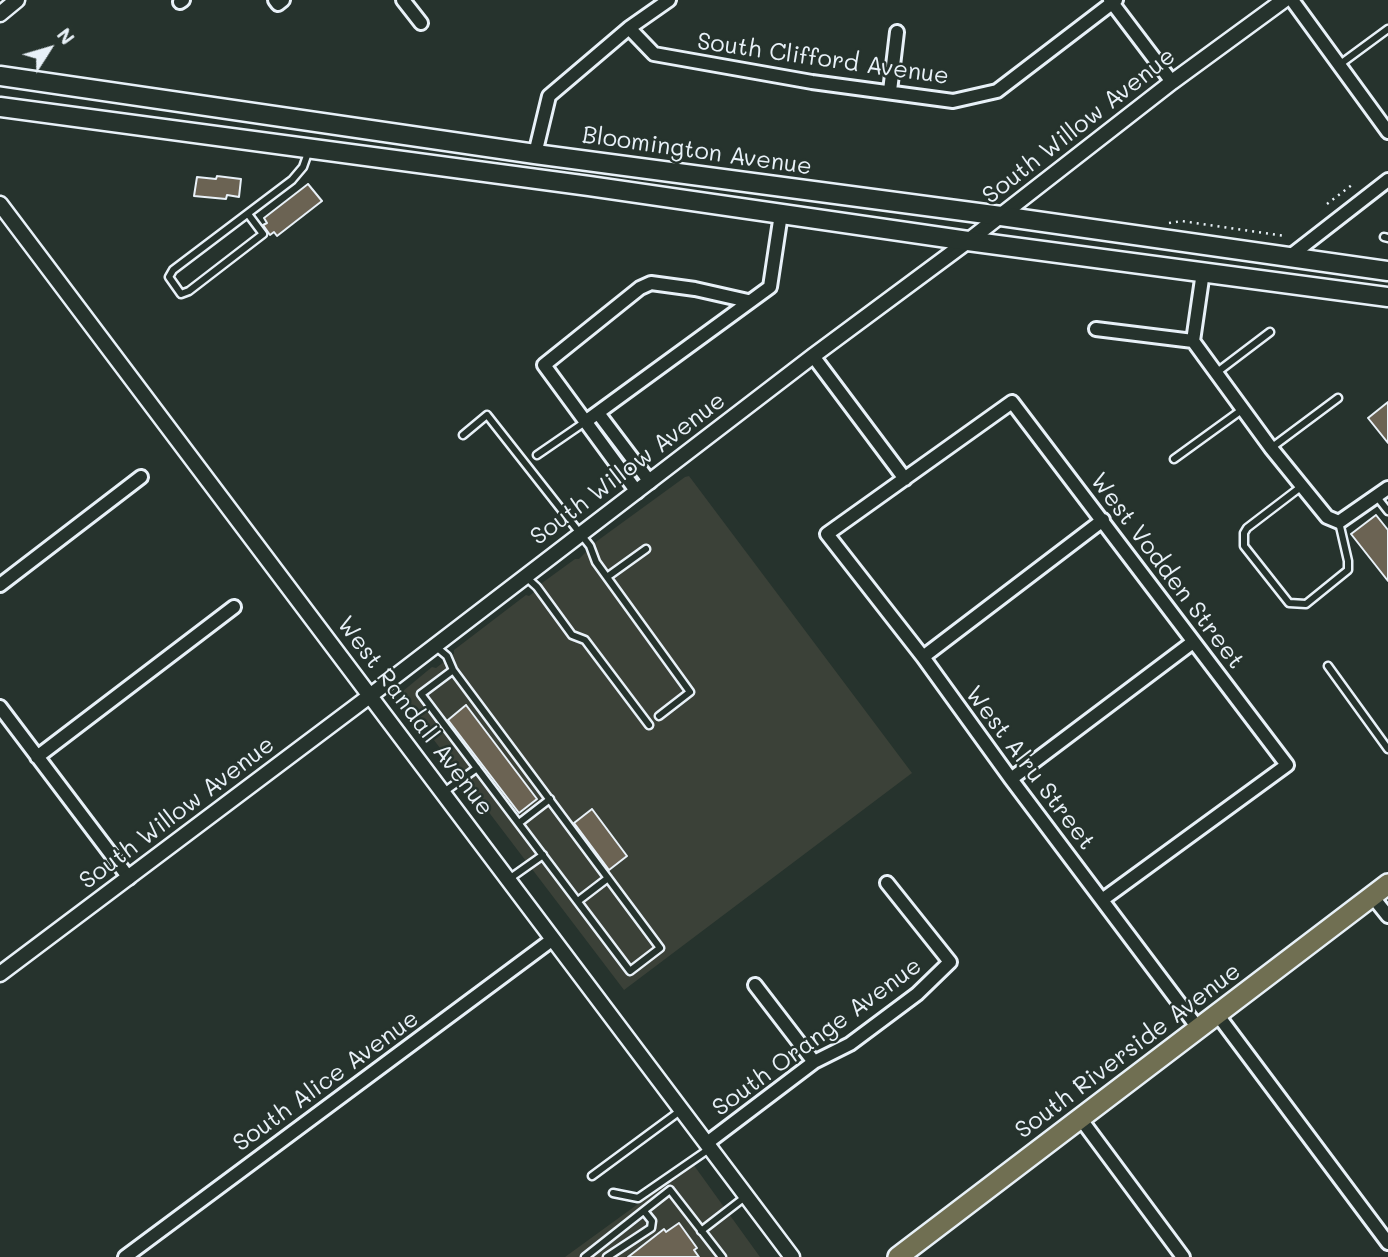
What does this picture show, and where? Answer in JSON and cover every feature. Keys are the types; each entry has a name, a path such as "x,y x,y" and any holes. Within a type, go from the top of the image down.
{"main road":[{"name":"Bloomington Avenue","path":"0,76 535,154 1388,271"},
{"name":"Bloomington Avenue","path":"0,107 1388,297"},
{"name":"South Riverside Avenue","path":"898,1257 1380,890"}],"street":[{"path":"0,14 18,0"},
{"path":"403,0 421,23"},
{"path":"535,154 550,96 629,28 668,0"},
{"name":"South Willow Avenue","path":"0,974 1001,216 1172,82 1284,0"},
{"path":"1292,0 1388,132"},
{"path":"1112,1 1172,82"},
{"name":"South Clifford Avenue","path":"629,28 654,54 812,82 953,101 997,91 1112,1"},
{"path":"890,91 897,32"},
{"path":"1289,257 1388,180"},
{"name":"West Randall Avenue","path":"0,204 792,1257"},
{"path":"585,422 770,287 781,214"},
{"path":"1203,272 1193,341 1271,448 1327,517 1339,522 1388,488"},
{"path":"637,492 544,365 640,288 651,283 695,289 748,301"},
{"path":"1096,329 1193,341"},
{"path":"813,356 905,478"},
{"name":"West Vodden Street","path":"905,478 1013,402 1287,765 1102,900"},
{"path":"598,413 650,482"},
{"path":"0,585 141,477"},
{"name":"West Alru Street","path":"905,478 827,534 923,657 1198,1028"},
{"path":"923,657 1103,520"},
{"path":"37,757 234,607"},
{"path":"1011,779 1192,642"},
{"path":"0,708 129,878"},
{"name":"South Orange Avenue","path":"709,1145 814,1062 850,1044 917,994 950,962 887,883"},
{"path":"1380,890 1388,916"},
{"name":"South Alice Avenue","path":"125,1257 553,939"},
{"path":"755,985 814,1062"},
{"path":"1217,1014 1388,1243"},
{"path":"1080,1118 1176,1255"}],"lane":[{"path":"1339,65 1388,29"},
{"path":"248,214 264,234 189,291 181,294 169,277 173,270 292,180 303,167 310,149"},
{"path":"1216,373 1270,332"},
{"path":"1271,448 1338,398"},
{"path":"1174,459 1243,409"},
{"path":"463,435 487,415 590,546 596,562 690,692 659,716"},
{"path":"537,455 585,422"},
{"path":"1303,486 1244,533 1244,546 1289,603 1306,604 1348,569 1339,522"},
{"path":"1377,497 1388,511"},
{"path":"607,578 646,549"},
{"path":"526,577 537,587 572,635 585,640 649,725"},
{"path":"435,646 447,656 453,670 660,948 630,971 421,694 453,670"},
{"path":"1328,666 1388,749"},
{"path":"444,792 478,768"},
{"path":"519,823 550,799"},
{"path":"509,880 543,855"},
{"path":"578,901 608,878"},
{"path":"592,1176 682,1110"},
{"path":"613,1193 638,1198 709,1145"},
{"path":"585,1257 670,1190 722,1257"},
{"path":"701,1231 747,1196"},
{"path":"607,1257 651,1228 652,1222 644,1211"}],"path":[{"path":"1327,204 1353,184"},
{"path":"1167,224 1182,221 1285,236"}],"shaded area":[{"path":"689,476 912,773 624,990 405,702 403,691 432,667 436,668 454,654 454,650 526,595 529,596 542,586 542,583 575,559 579,559 597,541"},
{"path":"693,1164 760,1257 565,1257"}],"building":[{"path":"217,176 241,179 239,197 227,195 226,199 194,196 197,177 216,179"},
{"path":"308,184 322,201 277,236 274,232 270,235 263,225 267,223 264,218"},
{"path":"1388,402 1388,443 1368,418"},
{"path":"1376,515 1388,530 1388,581 1351,534"},
{"path":"466,705 537,799 519,813 448,720"},
{"path":"592,809 627,856 609,870 574,823"},
{"path":"679,1223 697,1248 694,1250 699,1257 628,1257 664,1229 666,1232"}]}
